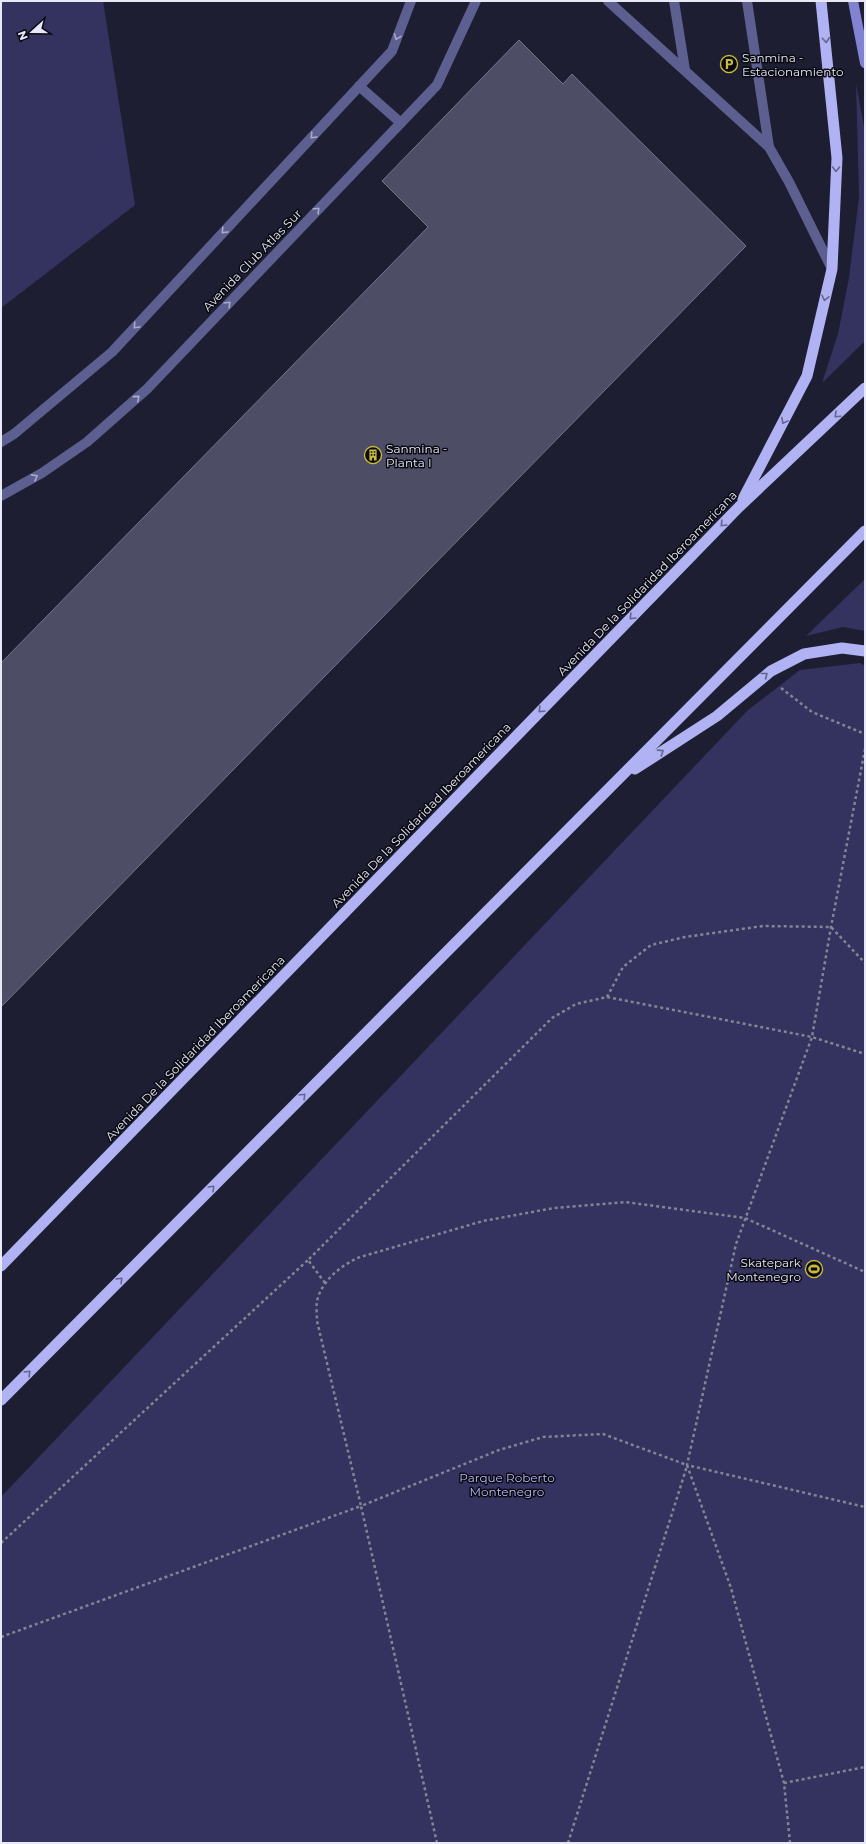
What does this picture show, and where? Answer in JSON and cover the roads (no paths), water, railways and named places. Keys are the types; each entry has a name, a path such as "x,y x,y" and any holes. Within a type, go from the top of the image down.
{"highway":[{"path":"739,507 807,376 832,269 837,158 822,1"},
{"name":"Avenida De la Solidaridad Iberoamericana","path":"1,1266 739,507 865,388"},
{"path":"1,1400 865,531"},
{"path":"616,781 717,716 764,676 804,654 842,648 865,652"}],"main road":[{"path":"853,1 865,63"}],"street":[{"path":"1,442 14,434 112,352 392,51 411,1"},
{"name":"Avenida Club Atlas Sur","path":"1,496 42,473 87,442 147,390 437,85 476,1"},
{"path":"608,1 770,147 832,269"},
{"path":"674,1 685,70"},
{"path":"747,1 770,147"},
{"path":"359,86 401,123"}],"place":[{"name":"Sanmina - Estacionamiento","path":"729,64"},
{"name":"Sanmina - Planta I","path":"373,455"},
{"name":"Skatepark Montenegro","path":"814,1269"}],"park label":[{"name":"Parque Roberto Montenegro","path":"507,1484"}]}
